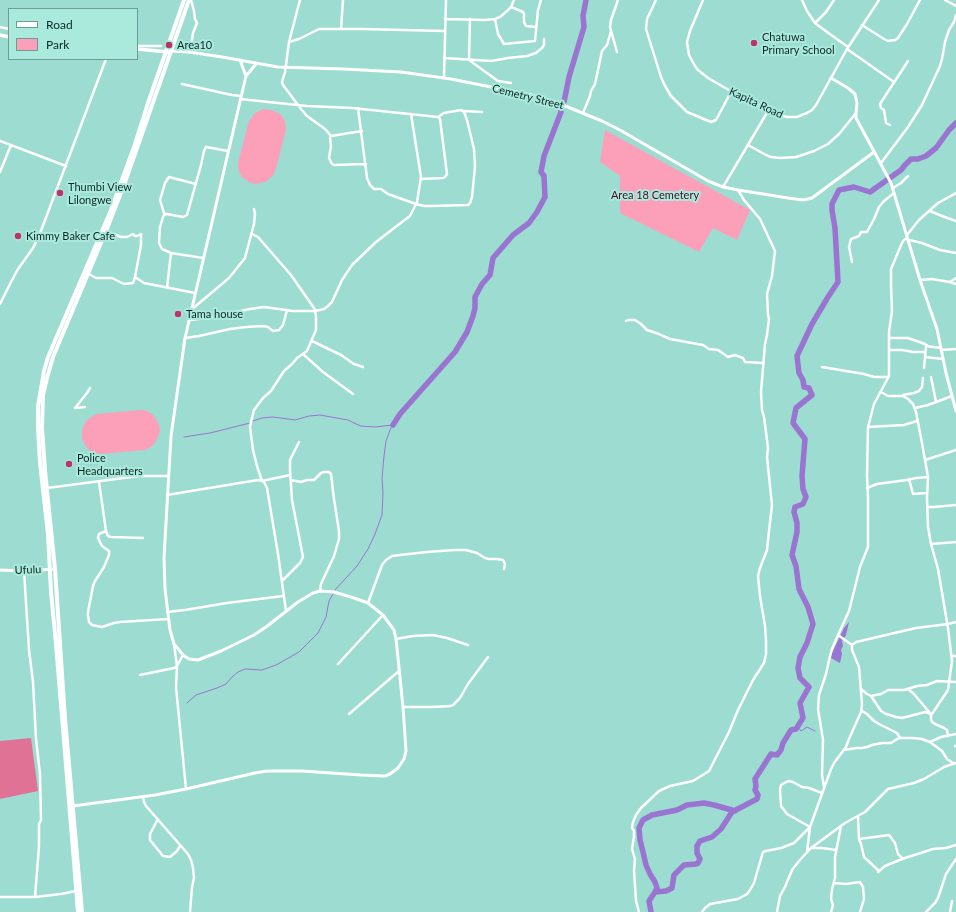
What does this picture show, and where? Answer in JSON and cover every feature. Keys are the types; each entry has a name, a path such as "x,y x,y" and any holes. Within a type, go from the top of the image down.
{"highway":[{"path":"82,912 53,569 42,427 42,406 45,387 53,357 124,186 169,52 184,0"},
{"path":"78,912 51,592 53,569 40,463 38,406 48,357 111,210 148,103 190,0"}],"main road":[{"path":"138,49 169,52"}],"street":[{"path":"189,52 197,23 190,0"},
{"path":"300,0 289,42 286,68 282,79 282,85 307,116 325,129 331,136 329,158 332,164 366,164"},
{"path":"341,29 342,0"},
{"path":"444,78 446,0"},
{"path":"445,19 494,19 505,13 511,7 514,0"},
{"path":"494,19 498,34 504,44 535,41 538,10 541,0"},
{"path":"617,52 610,27 618,0"},
{"path":"656,0 647,19 646,29 660,77 671,96 687,112 711,122 716,120 731,92"},
{"name":"Kapita Road","path":"703,0 688,36 687,42 689,55 698,70 731,92 779,116 787,117 797,117 808,113 816,105 848,48 879,0"},
{"path":"802,0 807,11 827,32 894,82"},
{"path":"816,22 826,12 834,0"},
{"path":"862,25 888,41 895,40 908,24 920,0"},
{"path":"945,0 956,6"},
{"path":"511,7 523,12 526,26 536,28"},
{"path":"880,163 908,127 922,105 940,66 945,42 956,16"},
{"path":"469,60 470,19"},
{"path":"289,42 319,30 445,31"},
{"path":"583,113 595,84 602,51 607,45 611,31"},
{"path":"444,58 490,61 530,55 536,53 542,48 544,45 544,39"},
{"path":"138,46 161,46"},
{"name":"Cemetry Street","path":"169,52 189,52 286,68 331,68 382,71 444,78 531,95 558,103 620,130 708,181 723,187 798,200 808,200 815,196 874,152"},
{"path":"0,304 18,269 35,244 106,60"},
{"path":"240,60 246,76"},
{"path":"469,60 498,82 512,83"},
{"path":"890,125 886,123 884,110 881,108 880,104 908,61"},
{"path":"73,806 142,797 267,771 379,776 390,774 398,768 404,759 406,751 398,648 394,630 383,615 368,603 334,592 320,591 308,596 254,635 210,656 195,660 189,659 182,655 171,638 167,612 164,568 168,476 171,436 185,338 246,76 256,64"},
{"path":"831,78 854,92 857,101 856,118 886,172 893,188 920,280 937,329 956,411"},
{"path":"182,84 241,98 297,105 358,108 438,117 444,113 458,110 482,112"},
{"path":"358,108 368,182 374,189 381,189 388,194 416,204 431,206 466,205 470,203 475,167 474,149 470,129 463,111"},
{"path":"723,187 768,111"},
{"path":"189,320 208,318 264,307 287,310 316,311 324,309 328,306 332,302 342,280 352,265 376,242 410,216 418,200 421,179 411,114"},
{"path":"748,145 772,157 796,157 814,151 828,144 839,134 856,114"},
{"path":"421,179 443,178 447,174 440,119 438,117"},
{"path":"331,136 362,131"},
{"path":"0,141 66,166"},
{"path":"0,172 10,145"},
{"path":"196,184 169,177 165,183 160,200 164,213 183,217 187,215 196,184 204,151 206,147 228,151"},
{"path":"893,188 908,176"},
{"path":"639,912 634,871 635,859 632,849 634,830 632,828 636,815 641,808 659,791 670,786 693,781 709,771 753,680 764,663 766,640 758,576 767,550 772,505 768,448 762,410 761,392 765,344 769,319 768,294 772,276 774,251 760,220 738,190"},
{"path":"852,262 849,247 851,238 858,236 862,232 866,232 874,219 879,206 894,193"},
{"path":"824,787 822,775 823,740 818,710 818,695 826,674 830,656 849,612 862,562 868,547 868,427 872,409 890,374 889,338 892,311 891,269 902,243 908,238 919,220 938,204 956,193"},
{"path":"191,310 228,278 245,258 252,234 255,214 254,209"},
{"path":"930,211 956,221"},
{"path":"167,214 163,217 160,228 159,243 162,249 171,253 203,258"},
{"path":"88,274 96,278 112,278 124,284 133,283 141,245 141,234 137,236 133,234 127,237 121,237 106,231"},
{"path":"252,234 258,237 290,275 316,311 316,330 307,351 297,358 284,371 270,391 263,398 254,410 250,427 257,466 262,480 266,484 267,488 286,612"},
{"path":"908,238 940,250 956,253"},
{"path":"167,288 171,253"},
{"path":"135,277 144,283 195,293"},
{"path":"950,282 956,278"},
{"path":"920,280 932,279 956,284"},
{"path":"185,338 246,327 262,326 273,330 279,330 287,310"},
{"path":"626,320 636,320 647,330 670,339 703,345 718,350 728,357 735,356 743,358 745,362 763,363"},
{"path":"889,338 910,338 928,346 941,349 956,349"},
{"path":"312,341 354,364 363,367"},
{"path":"924,368 925,352 926,347 928,346"},
{"path":"889,350 925,352"},
{"path":"303,354 322,372 353,394"},
{"path":"925,357 943,358"},
{"path":"822,367 874,377 888,377"},
{"path":"931,377 936,402"},
{"path":"881,392 886,395 900,396 914,393 920,391 923,378"},
{"path":"85,407 75,408 90,388"},
{"path":"950,390 956,390"},
{"path":"900,396 908,399 915,408 918,421 928,477 928,523 931,544 938,569 952,656 948,690 931,715"},
{"path":"915,408 928,406 952,396"},
{"path":"868,427 904,425 918,421"},
{"path":"282,582 303,558 292,500 290,475 290,460 299,442"},
{"path":"925,460 956,450"},
{"path":"291,480 301,482 314,480 324,472 329,472 331,474 339,540 334,556 321,584 320,591"},
{"path":"168,496 290,475"},
{"path":"47,488 139,476 168,476"},
{"path":"867,488 877,484 928,477"},
{"path":"909,479 913,494 927,493"},
{"path":"99,482 108,536 143,538"},
{"path":"928,507 956,505"},
{"path":"106,531 99,534 98,538 102,546 109,551 110,555 94,581 88,612 89,622 92,626 102,627 120,622 168,619"},
{"path":"931,544 956,542"},
{"path":"368,603 382,565 389,558 396,556 466,550 477,553 485,558 503,560 505,564 504,569"},
{"name":"Ufulu","path":"0,570 24,571 53,569"},
{"path":"24,571 28,650 33,682 36,738 40,774 40,846 35,896"},
{"path":"167,612 283,596"},
{"path":"338,664 383,615"},
{"path":"852,645 856,642 916,628 956,622"},
{"path":"807,852 810,827 824,787 834,762 844,750 862,711 859,667 852,650 852,645 838,635"},
{"path":"396,639 413,636 432,636 447,638 468,645"},
{"path":"174,644 177,666 176,687 186,789"},
{"path":"140,674 170,669 177,666 182,655"},
{"path":"403,706 433,707 453,705 458,701 468,684 488,657"},
{"path":"349,714 399,671"},
{"path":"871,696 881,694 888,690 907,689 937,681 956,682"},
{"path":"860,689 871,696 881,711 896,718 902,718 925,712 931,715"},
{"path":"907,689 914,694 929,710 932,722 947,730 948,736"},
{"path":"862,711 871,719 897,733 900,738"},
{"path":"930,742 941,737 956,734"},
{"path":"844,750 867,747 872,744 892,743 897,738 922,739 930,742 942,751 947,759 955,763"},
{"path":"777,912 780,896 795,866 811,848 842,825 865,812 888,789 918,782 955,763"},
{"path":"810,827 787,814 780,806 781,785 786,782 793,782 802,787 822,793"},
{"path":"142,797 146,806 188,854 191,860 194,878 190,912"},
{"path":"858,816 859,839 864,858 878,871 885,866 902,859 934,849 956,845"},
{"path":"158,819 150,834 150,840 166,857 170,857 180,846"},
{"path":"832,912 835,874 834,861 842,825"},
{"path":"702,912 710,904 738,898 747,894 754,883 763,852 794,843 810,827"},
{"path":"859,839 889,835 895,843 898,854 902,859"},
{"path":"811,848 836,850"},
{"path":"926,912 935,904 946,874 956,859"},
{"path":"834,883 846,884 860,882 863,887 864,899 860,912"},
{"path":"0,897 62,894 77,891"},
{"path":"950,912 952,901"}],"green space":[{"path":"263,109 272,110 280,114 285,121 286,130 276,169 273,175 267,181 255,184 242,177 238,169 238,163 249,121 255,113"},
{"name":"Area 18 Cemetery","path":"605,130 750,210 737,240 713,228 699,252 620,213 620,176 600,162"},
{"path":"141,410 152,414 159,425 160,431 158,437 151,447 145,450 101,454 89,450 85,445 82,439 83,427 86,421 91,417 97,414"}],"shaded area":[{"path":"849,622 846,635 842,641 843,646 841,650 842,654 840,663 831,658 832,653 844,628"},
{"path":"31,738 38,791 0,799 0,741"}],"waterway":[{"path":"564,102 569,77 584,27 583,16 586,0"},
{"path":"393,425 400,414 455,352 467,332 475,308 475,297 482,284 490,275 493,258 513,235 529,223 545,197 544,176 541,172 544,156 561,112 561,108"},
{"path":"651,912 649,901 655,892 666,891 672,888 674,875 684,865 698,863 700,859 697,853 697,846 700,841 712,837 721,829 732,812 757,799 758,795 755,790 755,779 771,754 777,755 791,730 796,729 803,718 800,703 809,687 800,678 798,668 800,657 807,643 813,624 808,607 799,589 796,566 792,555 797,532 797,523 794,512 795,507 803,504 806,497 803,489 802,476 805,439 793,423 796,408 812,395 809,388 804,387 803,380 799,373 797,356 812,324 838,282 832,204 839,190 854,187 870,192 901,170 911,159 918,159 926,156 936,148 956,123"},
{"path":"253,421 273,417 295,420 320,415 348,420 361,426 375,427 393,425"},
{"path":"184,437 210,433 250,423"},
{"path":"335,590 357,566 368,549 382,515 382,478 384,456 386,441 392,425"},
{"path":"187,703 196,695 226,684 238,672 245,669 262,670 276,665 299,652 318,633 326,617 329,601 333,594"},
{"path":"798,727 801,731 807,727 815,731"},
{"path":"655,892 657,888 646,865 640,840 639,828 643,820 652,815 677,810 687,805 704,803 735,811"}],"place":[{"name":"Chatuwa Primary School","path":"754,43"},
{"name":"Area10","path":"169,45"},
{"name":"Thumbi View Lilongwe","path":"60,193"},
{"name":"Kimmy Baker Cafe","path":"18,236"},
{"name":"Tama house","path":"178,314"},
{"name":"Police Headquarters","path":"69,464"}]}
